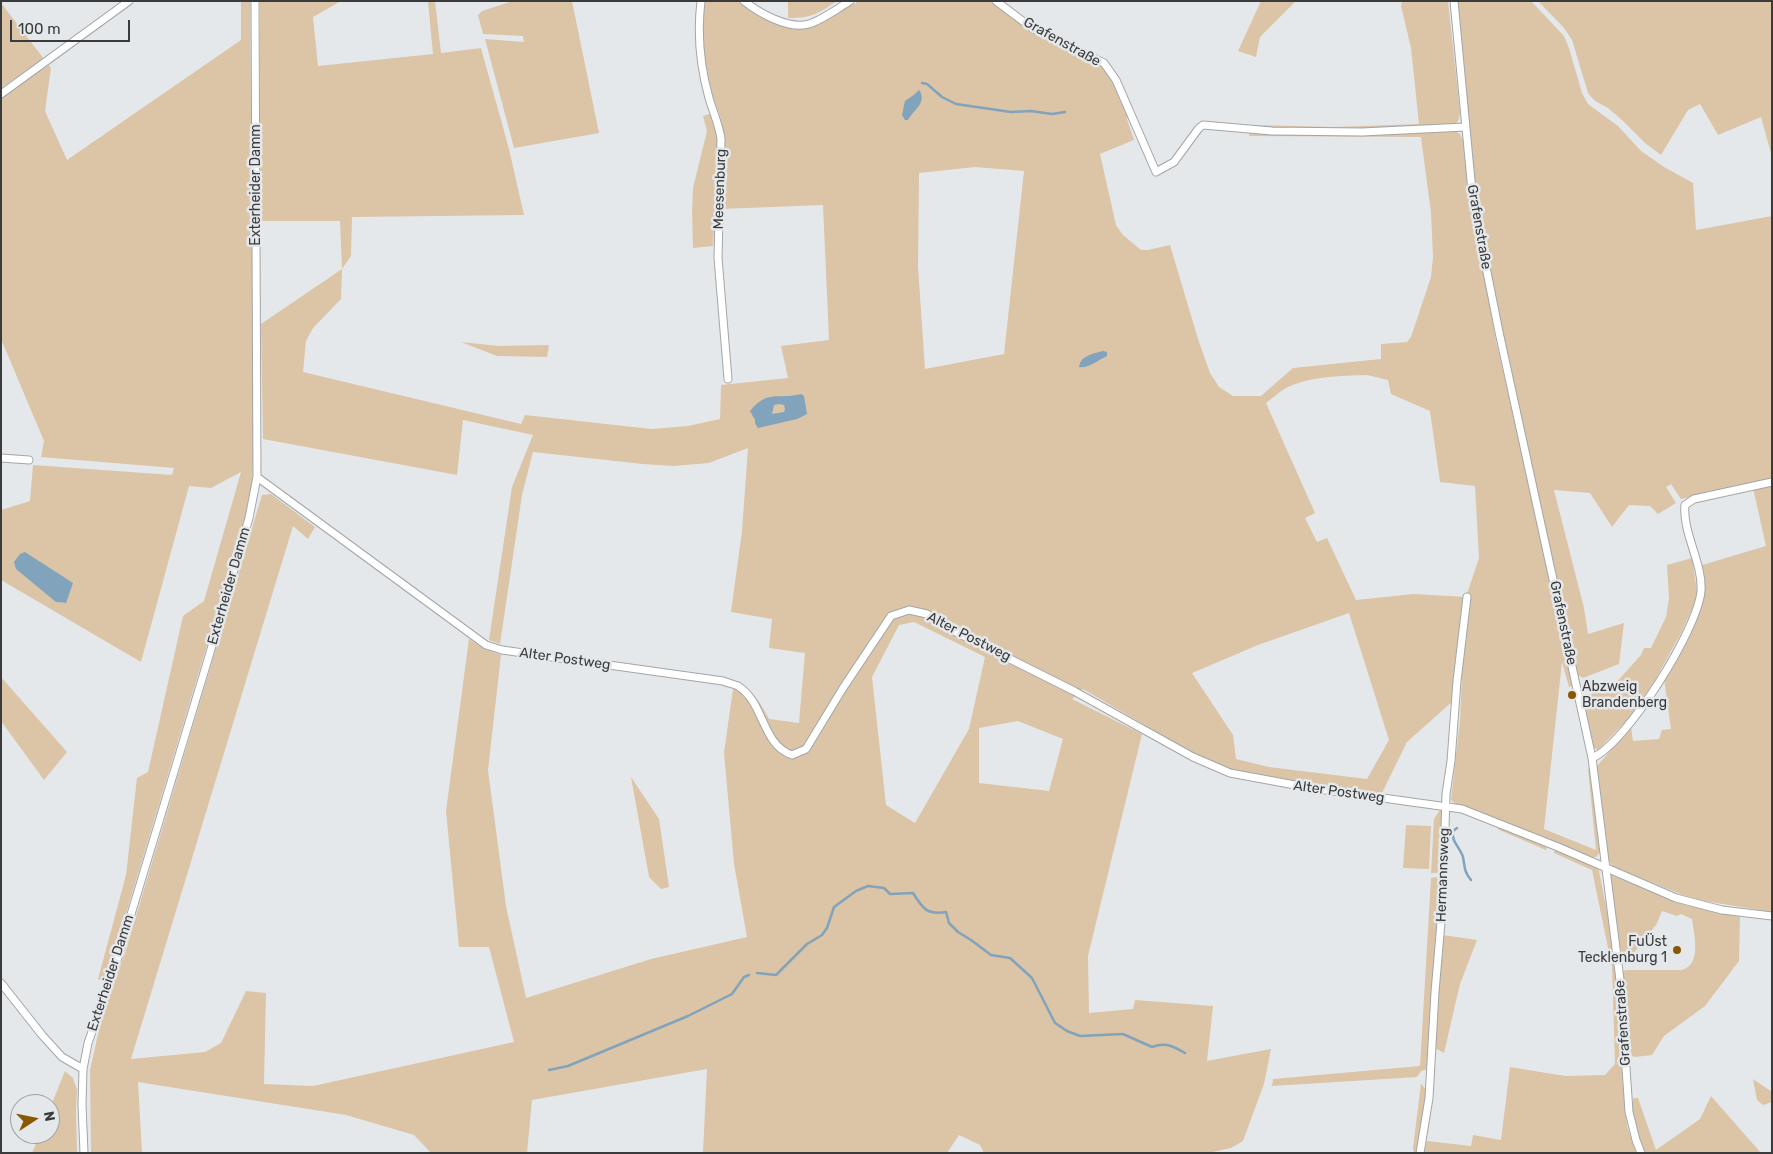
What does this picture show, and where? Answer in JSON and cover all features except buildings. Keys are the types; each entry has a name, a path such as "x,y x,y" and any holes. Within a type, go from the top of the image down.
{"street":[{"path":"1,94 129,1"},
{"name":"Exterheider Damm","path":"84,1153 83,1069 88,1043 116,964 236,564 249,518 257,477 255,1"},
{"name":"Meesenburg","path":"701,1 699,19 700,58 721,139 718,258 728,379"},
{"path":"744,1 754,9 776,20 796,25 809,24 850,1"},
{"name":"Grafenstraße","path":"996,1 1032,28 1104,64 1116,80 1137,124 1156,172 1174,162 1203,125 1272,131 1362,132 1465,127"},
{"name":"Grafenstraße","path":"1454,1 1465,127 1474,202 1499,332 1592,758 1620,980 1629,1112 1641,1153"},
{"path":"1,458 29,460"},
{"name":"Alter Postweg","path":"257,477 486,645 502,650 723,681 737,686 747,694 756,706 769,734 777,746 792,756 806,749 843,688 891,616 909,610 927,614 950,629 1074,690 1192,757 1230,773 1311,788 1462,808 1676,898 1722,910 1772,916"},
{"path":"1592,758 1601,754 1634,719 1658,683 1687,631 1699,604 1701,578 1686,518 1686,505 1694,499 1772,482"},
{"name":"Hermannsweg","path":"1420,1153 1430,1090 1435,992 1443,899 1446,794 1451,762 1467,597"},
{"path":"1,983 42,1035 62,1056 83,1069"}],"shaded area":[{"path":"241,1 250,1 254,448 252,485 245,519 105,983 98,979 126,875 137,778 148,772 183,616 204,601 241,472 211,488 189,486 141,662 1,580 1,510 30,501 33,465 172,475 174,468 41,457 44,441 1,339 1,98 49,65 51,68 45,111 67,160 241,40","holes":["25,552 67,581 66,603 56,602"]},
{"path":"260,1 341,1 313,17 318,66 433,54 428,1 435,1 441,53 481,48 509,149 524,215 352,217 351,256 342,269 340,221 260,221"},
{"path":"513,1 572,1 599,133 514,148 485,39 524,42 523,36 483,34 478,15 482,11"},
{"path":"704,1 738,1 773,23 798,29 814,26 859,1 989,1 1029,31 1101,66 1114,83 1129,114 1127,119 1134,140 1100,154 1116,225 1123,235 1141,250 1170,245 1210,373 1219,387 1233,396 1261,396 1293,368 1381,359 1381,344 1407,342 1411,337 1431,277 1433,257 1431,213 1421,137 1249,136 1250,132 1455,131 1460,134 1463,140 1468,176 1468,203 1473,211 1496,341 1538,522 1572,686 1569,687 1562,662 1544,829 1596,850 1588,769 1591,767 1600,852 1596,857 1591,857 1457,805 1451,800 1460,720 1464,630 1457,649 1453,701 1407,742 1382,793 1323,786 1231,769 1189,751 1083,689 1072,699 1142,734 1088,956 1089,1013 1133,1009 1135,1000 1213,1006 1207,1061 1271,1049 1264,1084 1243,1141 1231,1148 1208,1153 984,1153 980,1145 959,1135 947,1153 697,1153 703,1152 707,1069 532,1100 527,1153 431,1153 414,1135 346,1115 138,1082 142,1153 91,1153 90,1070 101,1021 125,953 262,495 271,494 315,527 308,539 293,526 131,1059 205,1052 221,1043 246,991 266,993 264,1084 313,1086 514,1042 489,947 459,947 446,811 469,639 484,649 501,655 488,770 506,906 526,998 651,959 747,937 734,864 724,753 733,689 749,690 760,703 769,719 799,723 805,653 769,648 772,619 731,612 742,531 748,448 709,463 673,466 533,452 522,495 500,644 489,640 512,487 533,435 463,420 457,475 263,439 261,324 342,269 341,299 313,328 306,341 303,372 521,424 525,415 651,429 688,426 720,419 721,385 788,378 781,346 829,340 823,205 721,209 725,156 724,135 706,63 703,39","holes":["975,167 1024,171 1004,354 925,369 918,267 919,173","1367,375 1388,380 1391,394 1430,411 1440,482 1475,486 1479,558 1466,597 1413,594 1356,600 1327,538 1317,542 1305,518 1315,513 1266,403 1281,391 1295,384 1326,377","1349,613 1389,740 1367,779 1269,767 1236,759 1233,735 1192,673 1258,645","914,622 985,657 969,729 915,823 886,805 872,677 899,625","1018,721 1063,739 1049,791 979,783 979,728"]},
{"path":"788,1 837,1 814,14 788,18"},
{"path":"1261,1 1296,1 1260,37 1256,57 1238,51"},
{"path":"1402,1 1448,1 1460,112 1456,124 1413,128 1316,129 1251,127 1252,125 1334,127 1419,124 1411,48 1401,6"},
{"path":"1456,1 1531,1 1564,36 1582,93 1588,104 1618,126 1641,151 1664,167 1693,183 1696,230 1772,216 1772,479 1681,499 1671,484 1666,487 1676,503 1658,514 1650,506 1629,505 1612,527 1590,493 1554,490 1584,608 1588,634 1624,623 1619,664 1583,678 1578,675 1577,670 1575,672 1483,239 1473,166"},
{"path":"1538,1 1772,1 1772,157 1761,117 1718,135 1700,104 1688,110 1661,155 1645,143 1608,108 1595,101 1588,93 1572,40 1564,28"},
{"path":"1,3 44,59 1,88"},
{"path":"713,113 719,135 713,246 693,248 693,188 707,131 703,116"},
{"path":"461,342 499,346 549,345 547,357 497,356"},
{"path":"1772,484 1772,912 1704,901 1683,895 1613,867 1609,861 1597,766 1631,727 1633,741 1659,739 1662,730 1671,729 1664,679 1680,653 1701,605 1699,566 1766,546 1753,488"},
{"path":"1692,558 1697,591 1694,605 1681,633 1655,680 1629,718 1598,750 1593,747 1584,702 1586,696 1614,685 1641,655 1644,648 1651,648 1666,617 1669,599 1667,565"},
{"path":"1,677 67,752 44,780 1,721"},
{"path":"631,777 659,819 669,887 661,889 649,877"},
{"path":"1440,810 1443,812 1443,818 1440,871 1431,873 1434,819"},
{"path":"1406,825 1431,826 1429,869 1403,868"},
{"path":"1500,828 1546,845 1547,848 1546,850 1497,829"},
{"path":"1558,850 1596,865 1599,871 1616,957 1621,1063 1627,1126 1636,1153 1424,1153 1427,1141 1471,1146 1473,1135 1501,1140 1510,1067 1565,1076 1605,1075 1615,1064 1612,967 1592,870 1554,853 1554,851"},
{"path":"1611,875 1685,905 1740,917 1739,961 1705,1006 1664,1036 1652,1055 1635,1057 1627,1054 1623,971 1682,970 1688,967 1692,962 1695,948 1692,919 1681,914 1677,916 1662,911 1656,925 1630,958 1622,958 1611,897"},
{"path":"1436,877 1440,882 1428,1069 1421,1071 1417,1077 1272,1086 1273,1079 1420,1066 1431,878"},
{"path":"1443,935 1477,940 1460,984 1444,1053 1435,1048"},
{"path":"65,1071 73,1078 77,1090 77,1153 32,1153 36,1144 60,1144 60,1094 56,1094"},
{"path":"1753,1079 1772,1092 1772,1102 1763,1105 1757,1100"},
{"path":"1421,1083 1427,1092 1417,1153 1414,1153 1413,1148"},
{"path":"1711,1096 1761,1153 1646,1153 1637,1133 1633,1117 1632,1103 1634,1098 1638,1098 1656,1150 1700,1119"}],"water":[{"path":"919,90 922,99 921,103 908,120 905,120 902,115 905,101"},
{"path":"1103,351 1107,352 1107,356 1089,365 1079,367 1085,357"},
{"path":"801,394 804,396 807,414 797,419 758,428 750,411 756,404 773,396","holes":["774,405 784,405 784,412 772,414"]},
{"path":"25,552 73,583 66,603 56,602 16,569 14,562 20,554"}],"waterway":[{"path":"922,83 927,84 942,97 956,104 1011,112 1031,111 1052,114 1065,112"},
{"path":"1457,828 1453,831 1453,838 1462,853 1466,872 1471,880"},
{"path":"757,973 776,975 807,944 822,935 827,928 834,907 856,891 868,886 884,888 890,894 913,893 926,910 934,913 946,912 949,923 958,932 991,955 1010,958 1032,978 1055,1023 1067,1031 1080,1036 1123,1034 1152,1047 1169,1045 1185,1053"},
{"path":"549,1070 568,1066 688,1016 732,994 744,977 749,975"}],"place":[{"name":"Abzweig Brandenberg","path":"1572,695"},
{"name":"FuÜst Tecklenburg 1","path":"1677,950"}]}
